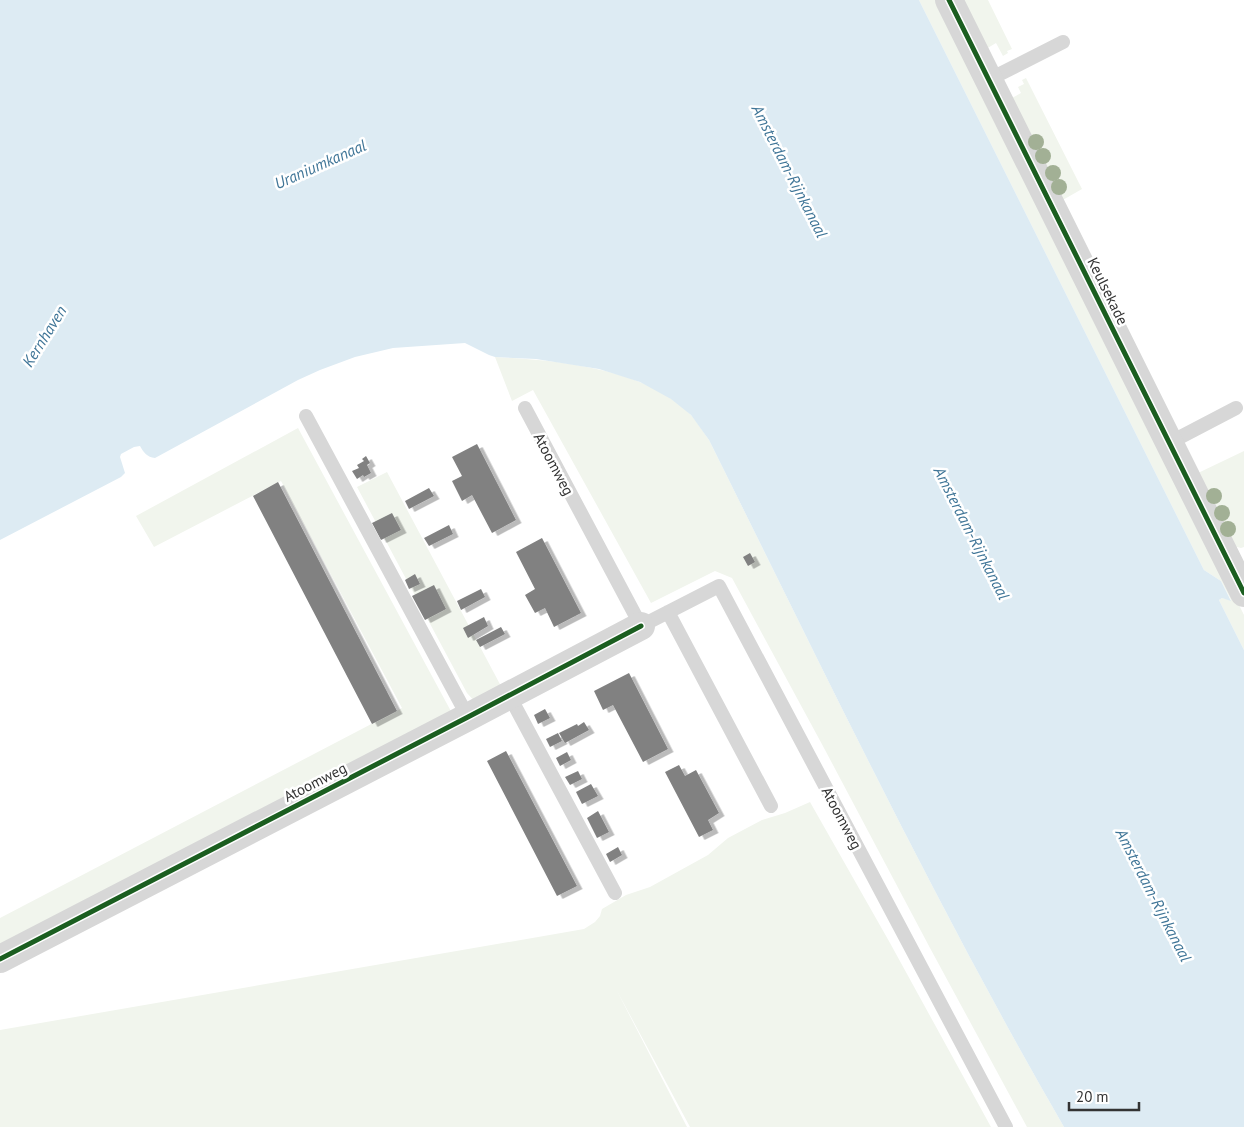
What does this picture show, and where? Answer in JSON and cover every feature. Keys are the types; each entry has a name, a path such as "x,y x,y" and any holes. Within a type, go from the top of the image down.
{"street":[{"name":"Keulsekade","path":"949,0 1244,593"},
{"name":"Atoomweg","path":"0,959 641,626"}],"lane":[{"path":"988,80 1063,42"},
{"name":"Atoomweg","path":"525,408 641,626 719,586 1006,1127"},
{"path":"1169,443 1236,408"},
{"path":"306,416 468,717"},
{"path":"668,612 771,806"},
{"path":"509,695 615,893"}],"shaded area":[{"path":"919,0 936,0 1244,615 1244,650 1219,600 1222,598 1231,600 1221,581 1204,570"},
{"path":"960,0 988,0 1012,49 1007,51 1008,53 1003,56 996,43 986,49"},
{"path":"1026,78 1082,189 1061,201 1010,99 1021,93 1018,87 1024,84 1022,80"},
{"path":"495,357 572,364 626,377 672,399 696,421 709,440 925,873 1016,1043 1064,1127 1027,1127 732,578 715,571 651,603 533,390 512,401"},
{"path":"298,428 453,715 0,947 0,918 402,708 281,481 154,547 136,516"},
{"path":"1244,451 1244,547 1241,548 1233,546 1198,473"},
{"path":"387,472 502,688 476,703 467,693 357,487"},
{"path":"810,802 991,1127 690,1127 616,989 687,1127 0,1127 0,1030 584,929 595,922 600,916 602,909 626,895 650,887 708,855 728,838 762,820 785,813"}],"water":[{"path":"0,0 919,0 1204,570 1221,581 1231,601 1222,598 1219,600 1244,650 1244,1127 1064,1127 1016,1043 925,873 709,440 691,415 671,399 640,382 599,369 536,359 495,357 465,343 393,348 355,357 298,380 155,458 146,454 140,446 134,447 121,454 120,457 125,473 121,477 0,540"}],"building":[{"path":"477,444 516,520 492,533 472,495 462,501 452,481 462,476 452,457"},
{"path":"366,456 370,463 367,465 371,473 357,479 352,471 359,468 357,465 364,461 362,459"},
{"path":"278,482 397,711 372,724 253,496"},
{"path":"429,488 434,496 409,509 405,501"},
{"path":"392,513 401,530 381,540 372,523"},
{"path":"449,525 453,534 429,546 424,538"},
{"path":"542,538 581,613 554,627 545,608 535,613 525,595 535,589 516,552"},
{"path":"750,553 755,562 748,566 743,557"},
{"path":"415,574 420,584 409,589 405,580"},
{"path":"434,585 446,609 425,620 412,596"},
{"path":"481,589 485,597 461,610 457,601"},
{"path":"484,617 488,626 468,638 463,628"},
{"path":"501,627 505,634 480,647 476,640"},
{"path":"629,673 668,749 643,762 613,705 603,710 594,691"},
{"path":"545,709 550,718 538,724 534,715"},
{"path":"584,722 589,730 565,743 559,733"},
{"path":"558,733 562,741 550,747 546,739"},
{"path":"506,751 577,886 557,896 487,761"},
{"path":"567,752 571,760 560,766 556,758"},
{"path":"679,765 685,776 696,770 719,813 708,820 713,830 699,837 665,772"},
{"path":"578,771 582,779 570,785 565,777"},
{"path":"591,784 598,796 582,804 576,792"},
{"path":"598,811 609,832 597,838 587,818"},
{"path":"618,847 622,855 610,862 606,854"}],"cycle path":[{"path":"949,0 1244,593"},
{"path":"0,959 641,626"}],"water label":[{"name":"Uraniumkanaal","path":"320,164"},
{"name":"Amsterdam-Rijnkanaal","path":"790,171"},
{"name":"Kernhaven","path":"44,336"},
{"name":"Amsterdam-Rijnkanaal","path":"972,533"},
{"name":"Amsterdam-Rijnkanaal","path":"1154,895"}]}
